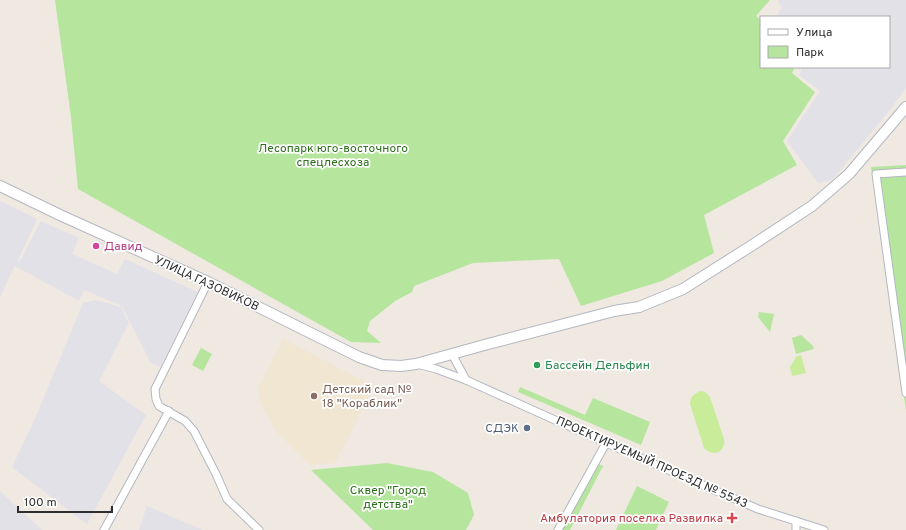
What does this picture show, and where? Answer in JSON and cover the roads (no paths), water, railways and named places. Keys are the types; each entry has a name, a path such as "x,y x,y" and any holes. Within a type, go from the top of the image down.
{"street":[{"name":"УЛИЦА ГАЗОВИКОВ","path":"0,186 208,282 359,357 382,364 401,366 416,364 494,342 639,306 683,289 812,206 849,174 906,107"},
{"path":"906,172 876,174 906,393"},
{"path":"208,282 155,389 156,399 159,406 185,420 194,431 227,499 259,530"},
{"path":"452,354 466,380"},
{"name":"ПРОЕКТИРУЕМЫЙ ПРОЕЗД № 5543","path":"416,364 436,369 466,380 758,509 824,530"},
{"path":"104,530 169,411"},
{"path":"558,530 606,443"},
{"path":"796,521 796,530"}],"place":[{"name":"Давид","path":"96,246"},
{"name":"Бассейн Дельфин","path":"537,365"},
{"name":"Детский сад № 18 \"Кораблик\"","path":"314,396"},
{"name":"СДЭК","path":"527,428"},
{"name":"Амбулатория поселка Развилка","path":"732,518"}],"park label":[{"name":"Лесопарк юго-восточного спецлесхоза","path":"333,155"},
{"name":"Сквер \"Город детства\"","path":"388,497"}]}
